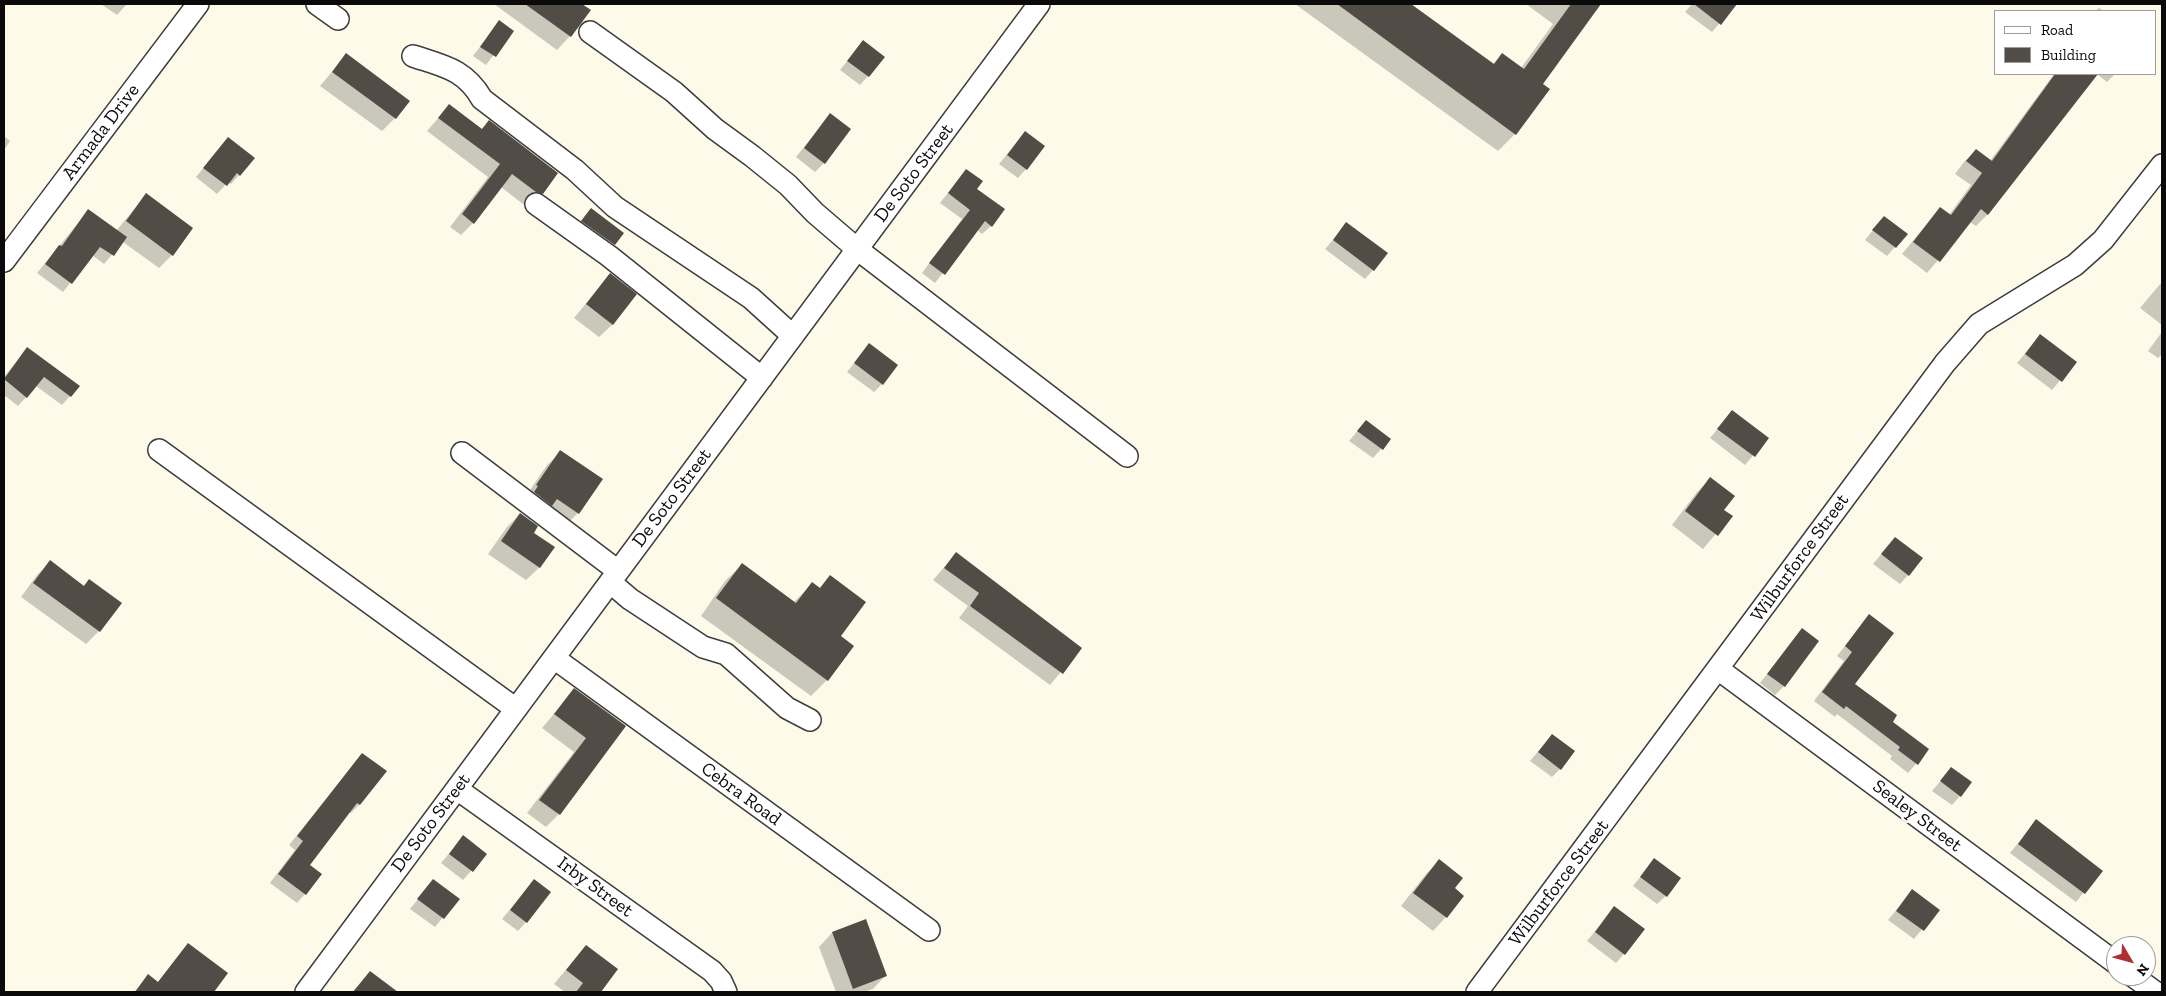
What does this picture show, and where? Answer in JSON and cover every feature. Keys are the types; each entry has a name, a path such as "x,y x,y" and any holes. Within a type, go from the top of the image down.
{"street":[{"name":"Armada Drive","path":"4,261 198,4"},
{"path":"317,4 338,19"},
{"name":"De Soto Street","path":"306,992 1039,4"},
{"path":"590,32 674,92 715,129 760,162 857,249 1127,456"},
{"path":"413,56 456,70 476,88 482,99 575,170 615,207 751,298 793,336"},
{"name":"Wilburforce Street","path":"1477,992 1945,363 1973,330 2011,302 2075,265 2103,240 2162,165"},
{"path":"536,204 609,256 762,378"},
{"path":"158,450 516,709"},
{"path":"462,453 614,576 630,599 703,647 726,654 787,708 810,720"},
{"name":"Cebra Road","path":"554,658 929,930"},
{"name":"Sealey Street","path":"1718,669 2106,957"},
{"name":"Irby Street","path":"457,788 712,971 721,981 726,992"}],"building":[{"path":"525,4 582,4 591,10 571,37"},
{"path":"1337,4 1411,4 1494,64 1502,53 1524,69 1571,4 1601,4 1543,84 1550,89 1516,135"},
{"path":"1694,4 1737,4 1721,25"},
{"path":"499,20 514,31 496,57 480,47"},
{"path":"863,40 885,57 869,77 847,61"},
{"path":"346,53 410,101 396,119 332,72"},
{"path":"2054,75 2097,75 1988,215 1981,209 1940,262 1913,242 1940,207 1951,215 1982,173 1966,161 1976,149 1992,161"},
{"path":"449,104 482,129 489,120 558,173 543,194 536,192 512,174 474,224 462,214 500,164 438,118"},
{"path":"830,113 851,129 825,164 804,148"},
{"path":"1025,131 1045,146 1027,170 1007,155"},
{"path":"228,137 255,158 240,176 237,173 227,186 203,168"},
{"path":"966,169 983,181 977,189 1005,209 992,227 985,221 945,275 929,263 970,210 948,193"},
{"path":"146,193 193,228 173,256 126,221"},
{"path":"591,208 624,233 615,245 581,221"},
{"path":"88,209 127,237 114,256 100,247 72,284 45,264 59,245 62,246"},
{"path":"1884,216 1908,234 1896,248 1872,230"},
{"path":"1346,222 1388,253 1374,271 1333,240"},
{"path":"610,273 637,294 613,325 586,304"},
{"path":"2040,334 2077,362 2062,382 2025,354"},
{"path":"869,343 898,365 883,385 854,363"},
{"path":"27,347 80,386 71,397 44,377 27,398 4,379"},
{"path":"1732,410 1769,438 1755,457 1717,429"},
{"path":"1366,420 1391,439 1383,450 1357,431"},
{"path":"560,450 603,479 579,514 557,499 552,506 534,492 538,486 536,485"},
{"path":"1710,477 1735,496 1724,510 1733,516 1718,536 1685,511"},
{"path":"520,513 538,526 534,533 555,547 540,568 501,541"},
{"path":"1895,537 1923,558 1909,576 1881,554"},
{"path":"956,552 1082,648 1063,674 970,606 979,593 944,568"},
{"path":"50,560 84,586 89,579 122,603 100,632 33,583"},
{"path":"742,563 796,603 812,582 820,588 830,575 866,602 841,636 854,646 828,681 716,598"},
{"path":"1869,614 1894,633 1855,684 1897,715 1893,722 1929,749 1918,765 1898,750 1900,747 1846,706 1844,709 1822,692 1852,652 1845,646"},
{"path":"1802,628 1819,641 1785,687 1767,674"},
{"path":"574,688 626,726 560,815 539,800 586,738 554,714"},
{"path":"1552,734 1575,751 1561,770 1538,752"},
{"path":"362,753 387,771 360,805 357,803 310,865 322,874 306,895 278,874 303,841 297,836"},
{"path":"1951,767 1972,782 1961,797 1940,781"},
{"path":"2036,819 2103,871 2085,894 2018,844"},
{"path":"463,835 487,854 473,872 449,854"},
{"path":"1654,858 1681,878 1667,897 1640,877"},
{"path":"1439,859 1463,878 1455,888 1464,896 1447,918 1413,893"},
{"path":"433,879 460,899 444,919 417,899"},
{"path":"534,879 551,892 527,923 510,910"},
{"path":"1912,889 1940,910 1924,931 1896,911"},
{"path":"1614,906 1645,929 1625,955 1595,932"},
{"path":"866,919 887,976 853,989 832,932"},
{"path":"188,943 228,973 214,992 135,992 148,974 158,982"},
{"path":"586,945 618,969 601,992 576,992 583,983 566,970"},
{"path":"370,971 398,992 353,992"}]}
